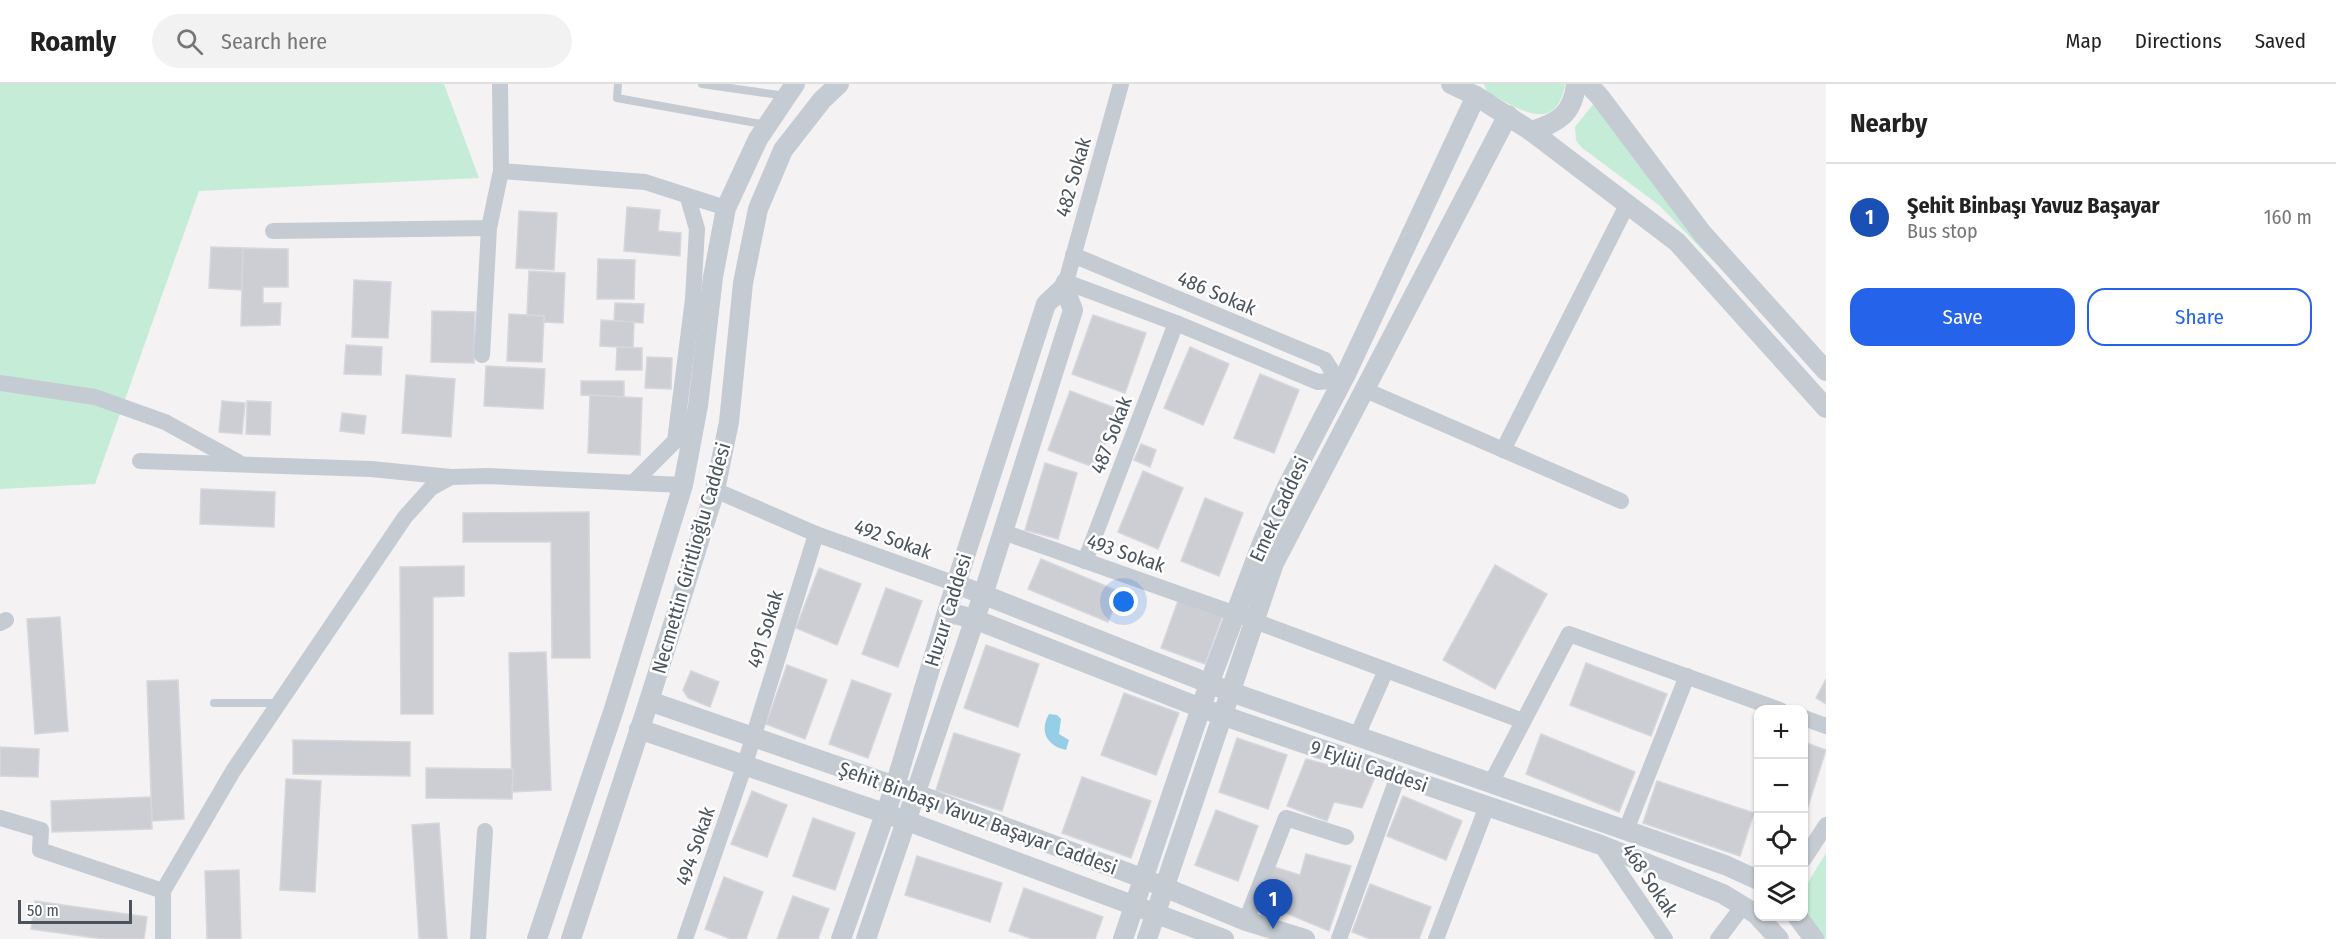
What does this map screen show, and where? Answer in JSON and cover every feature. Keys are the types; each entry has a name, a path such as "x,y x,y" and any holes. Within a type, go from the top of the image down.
{"street":[{"path":"482,355 489,228 501,171 500,84"},
{"name":"Necmettin Giritlioğlu Caddesi","path":"571,939 715,490 729,422 742,283 758,209 783,150 822,100 838,84"},
{"name":"482 Sokak","path":"1065,284 1121,84"},
{"path":"1451,84 1474,90 1628,203 1677,242 1826,408"},
{"path":"1531,131 1562,119 1569,110 1576,84"},
{"path":"1588,84 1702,233 1826,371"},
{"path":"1604,84 1626,131"},
{"name":"Necmettin Giritlioğlu Caddesi","path":"537,939 614,709 683,485 698,406 713,277 726,208 738,177 766,125 790,90"},
{"name":"Emek Caddesi","path":"1147,939 1231,692 1262,543 1474,90"},
{"name":"Emek Caddesi","path":"1123,939 1209,684 1508,115"},
{"path":"501,171 645,182 688,198 726,208"},
{"path":"634,482 675,441 692,311 697,229 688,198"},
{"path":"1503,450 1628,203"},
{"path":"273,231 489,228"},
{"name":"486 Sokak","path":"1073,255 1324,360 1340,380"},
{"path":"1065,284 1176,323 1318,382 1340,380 1621,501"},
{"name":"Huzur Caddesi","path":"841,939 895,786 947,612 1046,304 1065,284 1073,310 983,595 866,939"},
{"name":"487 Sokak","path":"1085,561 1176,323"},
{"path":"0,383 95,397 165,422 241,464"},
{"path":"140,461 371,470 450,477 683,485"},
{"path":"163,939 163,891 232,771 405,517 431,488 450,477"},
{"name":"492 Sokak","path":"715,490 816,534 956,584"},
{"name":"493 Sokak","path":"1003,532 1245,618 1523,722"},
{"name":"491 Sokak","path":"744,767 816,534"},
{"name":"9 Eylül Caddesi","path":"956,584 1209,684 1626,830 1754,878"},
{"name":"9 Eylül Caddesi","path":"947,612 974,619 1223,716 1601,845 1723,894 1743,906 1773,930 1779,939"},
{"path":"1491,783 1569,634 1766,705"},
{"path":"1357,736 1386,670"},
{"path":"1626,830 1687,676"},
{"name":"Şehit Binbaşı Yavuz Başayar Caddesi","path":"649,701 895,786 1142,878 1246,921 1305,939"},
{"path":"1808,720 1826,726"},
{"name":"Şehit Binbaşı Yavuz Başayar Caddesi","path":"639,729 885,816 907,821 1224,939"},
{"name":"494 Sokak","path":"685,939 744,767"},
{"path":"1339,939 1398,776"},
{"path":"1436,939 1487,806"},
{"path":"0,818 41,830 40,849 163,891"},
{"path":"1246,921 1286,818 1346,837"},
{"path":"1808,852 1826,825"},
{"path":"478,939 485,831"},
{"name":"468 Sokak","path":"1601,845 1665,939"},
{"path":"1718,939 1743,906"},
{"path":"1801,921 1814,939"}],"lane":[{"path":"618,84 617,98 766,125"},
{"path":"702,84 790,90"},
{"path":"214,703 279,703"}],"green space":[{"path":"0,84 444,84 479,178 199,191 95,484 0,489"},
{"path":"1484,84 1565,85 1560,101 1553,110 1544,114 1534,114 1510,105 1487,92"},
{"path":"1595,102 1716,264 1659,205 1581,147 1576,140 1575,127"},
{"path":"1826,853 1826,939 1821,939 1808,917 1808,883"}],"water":[{"path":"1049,714 1057,715 1061,719 1059,734 1069,740 1066,750 1054,745 1047,737 1045,726"}],"building":[{"path":"627,207 660,210 658,231 681,233 680,256 624,251"},
{"path":"519,211 557,213 554,270 516,268"},
{"path":"211,247 243,248 242,290 209,288"},
{"path":"243,248 288,249 288,287 263,287 263,303 281,303 280,325 241,326"},
{"path":"598,259 635,260 634,299 597,299"},
{"path":"529,271 565,273 563,323 544,322 544,316 527,315"},
{"path":"354,280 391,282 388,338 352,337"},
{"path":"615,303 644,304 643,323 614,321"},
{"path":"432,311 475,312 474,363 431,362"},
{"path":"509,314 544,316 542,362 507,361"},
{"path":"1093,315 1146,333 1125,393 1072,374"},
{"path":"601,320 634,322 633,348 600,346"},
{"path":"346,345 382,347 381,375 344,374"},
{"path":"617,347 642,348 642,370 616,370"},
{"path":"1190,347 1229,364 1203,425 1164,408"},
{"path":"647,357 672,358 671,389 645,388"},
{"path":"486,366 545,369 543,409 484,406"},
{"path":"1260,374 1299,390 1274,453 1234,438"},
{"path":"406,375 455,379 451,437 402,433"},
{"path":"581,381 624,381 624,397 581,395"},
{"path":"1070,391 1118,409 1096,468 1048,450"},
{"path":"590,395 642,398 640,455 588,453"},
{"path":"222,401 245,403 242,434 219,432"},
{"path":"247,401 271,402 270,435 246,434"},
{"path":"342,413 366,416 364,434 340,431"},
{"path":"1141,444 1156,450 1150,467 1134,460"},
{"path":"1045,463 1077,473 1058,539 1025,530"},
{"path":"1143,471 1183,488 1158,549 1118,532"},
{"path":"201,489 275,492 274,527 200,524"},
{"path":"1205,498 1243,513 1219,576 1181,561"},
{"path":"589,512 590,658 552,658 551,542 463,542 463,513"},
{"path":"1041,559 1120,592 1108,622 1028,589"},
{"path":"1495,565 1547,594 1495,689 1443,660"},
{"path":"464,566 464,596 433,597 433,714 401,714 400,567"},
{"path":"819,568 861,584 837,645 796,628"},
{"path":"886,588 922,601 898,667 862,654"},
{"path":"1178,601 1222,617 1205,664 1161,648"},
{"path":"60,617 68,731 35,734 27,619"},
{"path":"986,645 1039,664 1018,727 964,708"},
{"path":"546,652 551,790 512,792 509,653"},
{"path":"1586,663 1667,694 1651,736 1570,705"},
{"path":"787,665 827,680 805,739 766,724"},
{"path":"691,671 719,682 710,707 688,698 683,690"},
{"path":"1826,679 1826,704 1816,698"},
{"path":"178,680 184,819 152,821 147,681"},
{"path":"852,680 891,694 868,758 829,744"},
{"path":"1124,693 1179,713 1156,775 1101,755"},
{"path":"954,733 1020,754 1002,811 936,790"},
{"path":"1541,734 1635,772 1619,812 1526,774"},
{"path":"1237,738 1287,755 1268,809 1219,792"},
{"path":"293,740 410,742 410,776 293,774"},
{"path":"1808,743 1826,750 1808,806"},
{"path":"0,747 39,749 38,777 0,776"},
{"path":"1306,759 1375,777 1362,808 1334,802 1327,821 1287,806"},
{"path":"426,768 513,769 512,799 426,798"},
{"path":"1082,777 1151,801 1131,858 1062,833"},
{"path":"286,779 321,781 315,892 280,890"},
{"path":"1657,781 1754,813 1740,856 1643,823"},
{"path":"752,791 787,805 767,857 731,844"},
{"path":"1403,796 1462,821 1446,860 1387,836"},
{"path":"151,797 152,829 52,832 51,801"},
{"path":"1216,810 1258,826 1238,881 1195,865"},
{"path":"813,818 855,833 835,890 793,876"},
{"path":"439,823 447,939 419,939 412,825"},
{"path":"1306,854 1351,866 1329,931 1262,903 1274,867 1300,875"},
{"path":"917,856 1002,883 990,922 905,895"},
{"path":"239,870 241,939 207,939 205,871"},
{"path":"724,877 763,892 746,939 731,939 705,929"},
{"path":"1370,884 1431,907 1419,939 1370,939 1352,932"},
{"path":"1024,888 1103,917 1095,939 1033,939 1009,931"},
{"path":"793,896 829,909 818,939 777,939"},
{"path":"35,901 147,917 144,939 104,939 31,929"}],"place":[{"name":"Şehit Binbaşı Yavuz Başayar","path":"1273,929"}]}
